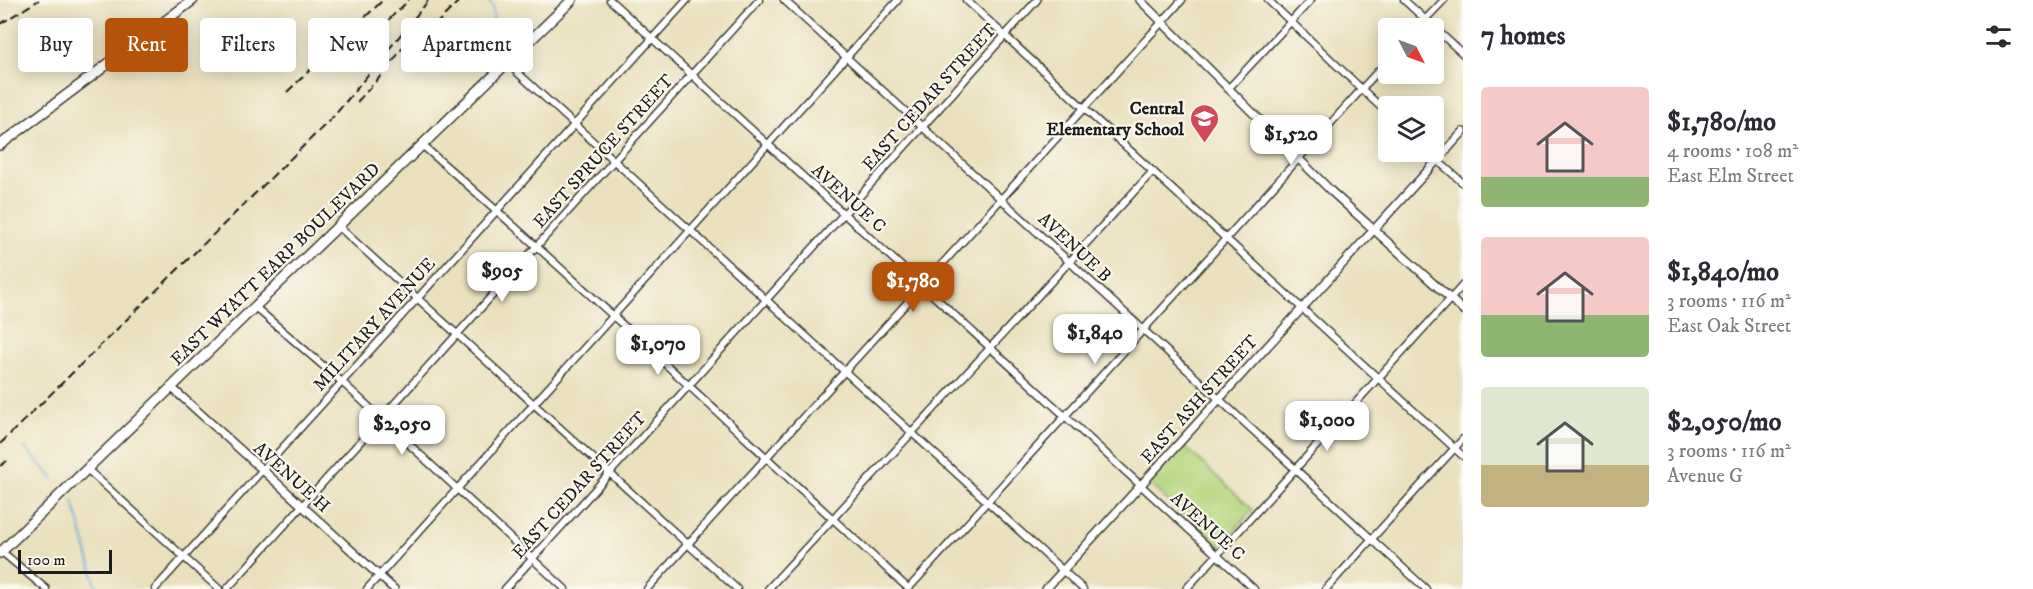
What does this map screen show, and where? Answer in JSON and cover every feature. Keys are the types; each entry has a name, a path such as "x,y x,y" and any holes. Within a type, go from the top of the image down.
{"main road":[{"path":"0,145 193,0"},
{"name":"EAST WYATT EARP BOULEVARD","path":"533,38 572,0"},
{"name":"EAST WYATT EARP BOULEVARD","path":"1,552 498,72"}],"street":[{"name":"AVENUE C","path":"610,0 1254,589"},
{"name":"MILITARY AVENUE","path":"155,589 687,0"},
{"name":"EAST SPRUCE STREET","path":"227,589 759,0"},
{"name":"AVENUE B","path":"784,0 1426,589"},
{"path":"367,589 898,0"},
{"path":"966,0 1463,456"},
{"name":"EAST CEDAR STREET","path":"505,589 1037,0"},
{"path":"1140,0 1228,89 1300,157 1332,192 1463,310"},
{"path":"647,589 1182,0"},
{"path":"1268,0 1378,105"},
{"path":"1228,89 1311,0"},
{"path":"1404,0 1423,18"},
{"path":"1427,18 1444,0"},
{"path":"1444,37 1463,54"},
{"path":"422,145 538,246 612,318 909,589 1378,71"},
{"path":"517,72 1083,589"},
{"name":"EAST ASH STREET","path":"1444,152 1463,132"},
{"name":"EAST ASH STREET","path":"1046,589 1435,162"},
{"path":"1439,162 1463,183"},
{"path":"768,589 1153,171"},
{"path":"338,226 419,297 737,589"},
{"path":"1186,589 1463,285"},
{"path":"255,307 342,382 565,589"},
{"name":"AVENUE H","path":"171,387 394,589"},
{"path":"1326,589 1463,439"},
{"path":"87,469 219,589"},
{"path":"1,552 46,589"}],"green space":[{"path":"1183,445 1253,510 1219,547 1148,483"}],"waterway":[{"path":"488,0 493,8 494,18"},
{"path":"25,448 54,479"},
{"path":"73,500 97,589"}],"railway":[{"path":"0,24 39,0"},
{"path":"287,92 383,0"},
{"path":"389,19 409,0"},
{"path":"0,444 335,115 429,0"},
{"path":"442,18 460,0"},
{"path":"357,102 401,50"},
{"path":"0,466 7,461"}],"place":[{"name":"Central Elementary School","path":"1205,144"}]}
